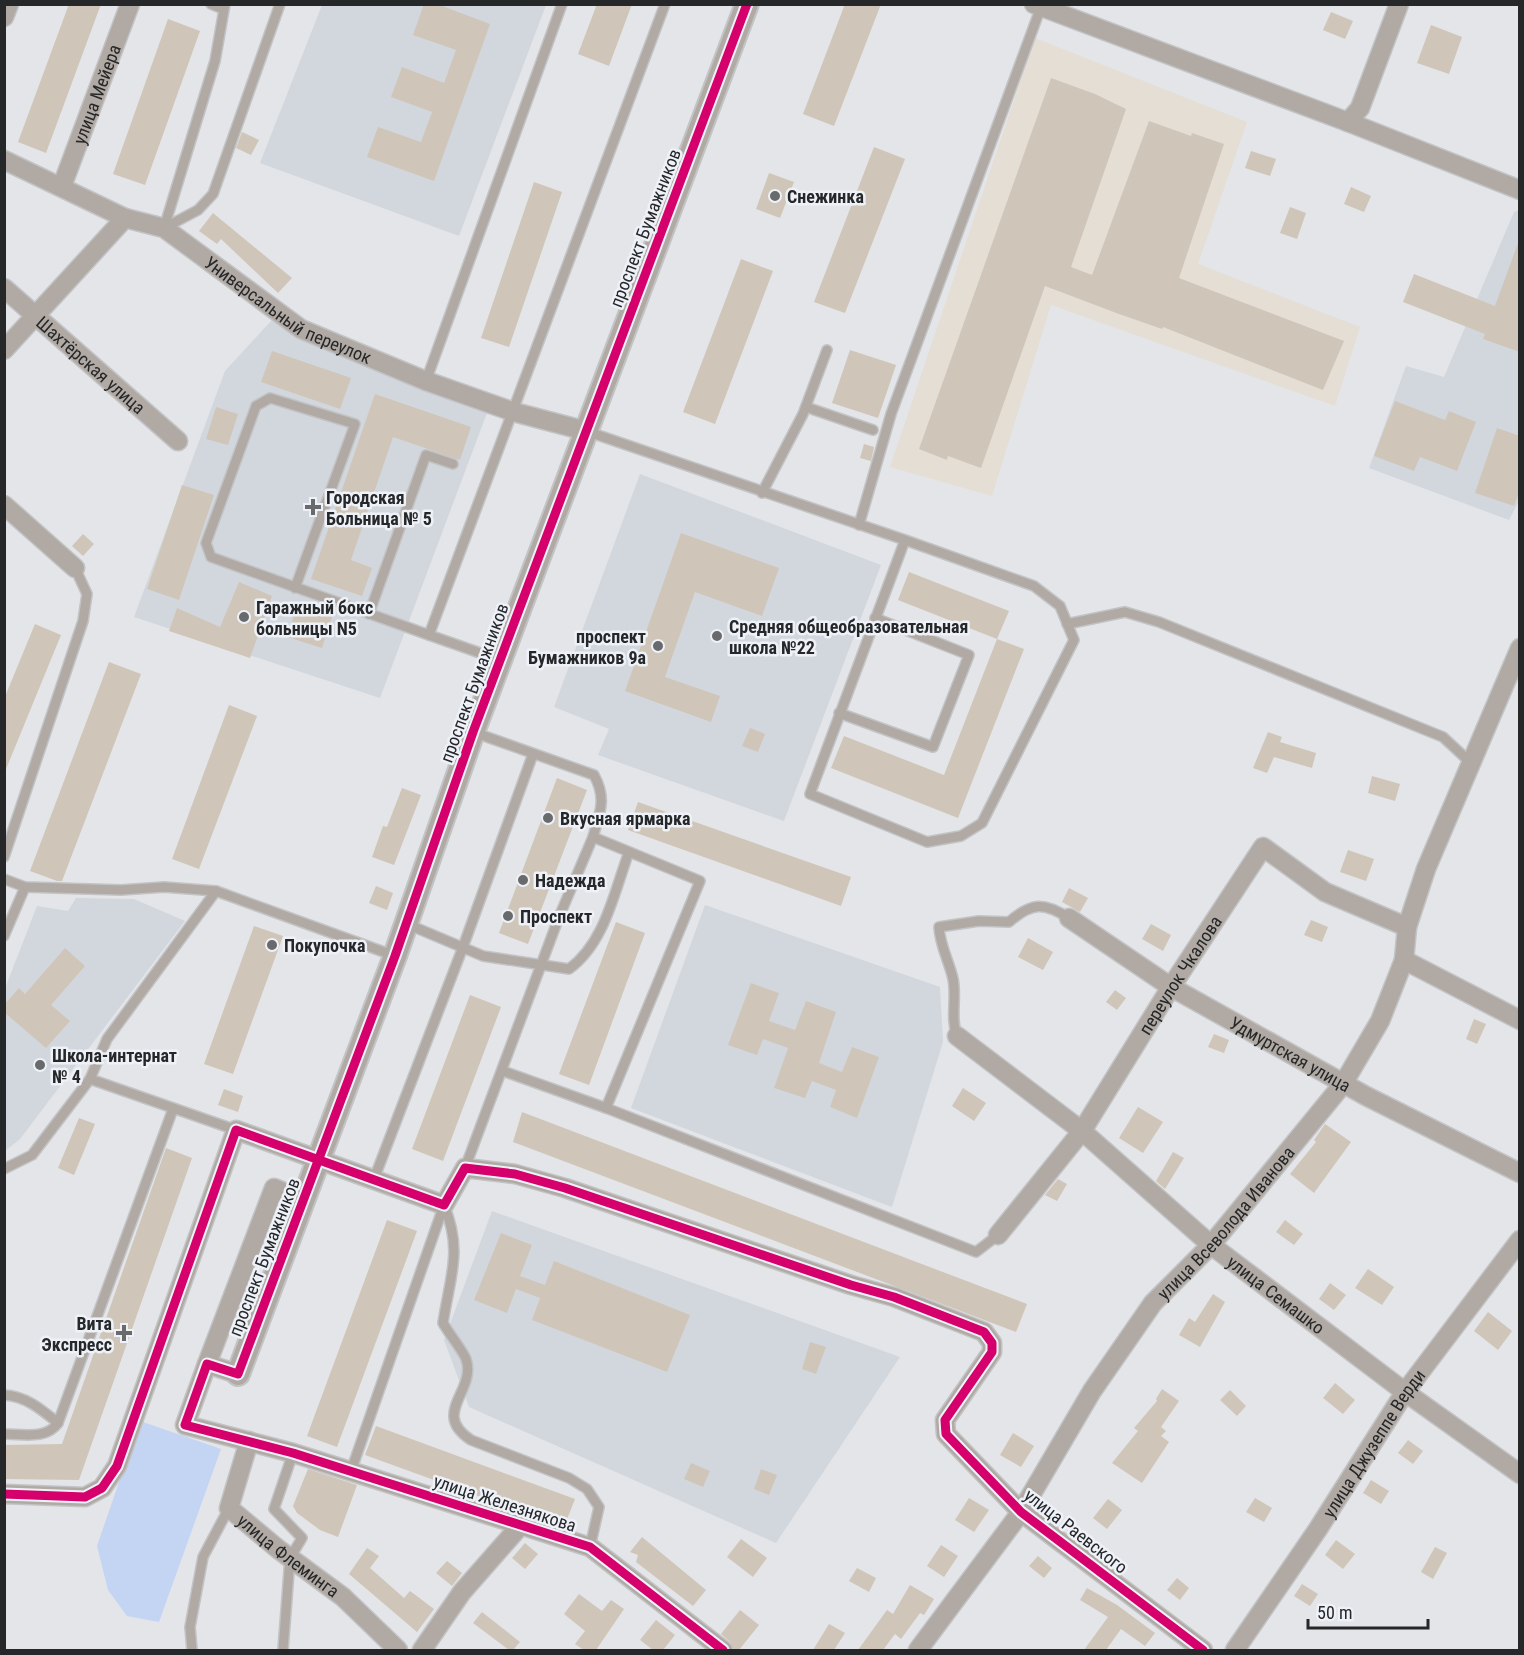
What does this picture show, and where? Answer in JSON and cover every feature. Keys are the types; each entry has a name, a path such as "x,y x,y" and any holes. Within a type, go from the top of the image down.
{"street":[{"path":"4,17 9,4"},
{"name":"улица Мейера","path":"62,186 130,4"},
{"name":"проспект Бумажников","path":"238,1374 395,956 473,732 747,4"},
{"path":"1348,122 1360,108 1399,4"},
{"path":"1037,6 1348,122 1520,190"},
{"name":"Универсальный переулок","path":"4,160 125,218 164,228 301,329 426,381 514,412 586,431"},
{"path":"4,350 125,218"},
{"name":"Шахтёрская улица","path":"4,288 178,441"},
{"path":"4,505 75,568"},
{"name":"улица Всеволода Иванова","path":"918,1650 1021,1512 1092,1391 1153,1303 1211,1245 1343,1084 1380,1021 1404,960 1407,927 1426,869 1520,648"},
{"name":"переулок Чкалова","path":"998,1235 1082,1131 1171,987 1263,847 1325,892 1407,927"},
{"name":"Удмуртская улица","path":"1069,918 1171,987 1343,1084 1520,1173"},
{"path":"1404,960 1520,1020"},
{"name":"улица Семашко","path":"957,1036 1082,1131 1211,1245 1405,1392 1520,1474"},
{"path":"4,1494 85,1497 102,1488 117,1466 236,1130 319,1158 444,1205 465,1168"},
{"name":"улица Раевского","path":"465,1168 515,1174 565,1188 894,1297 984,1332 992,1343 992,1352 945,1420 946,1434 1021,1512 1203,1650"},
{"path":"238,1374 207,1364 274,1188 303,1200"},
{"name":"улица Джузеппе Верди","path":"1235,1650 1318,1529 1405,1392 1520,1240"},
{"name":"улица Железнякова","path":"207,1364 184,1425 293,1453 590,1547 723,1650"},
{"name":"улица Флеминга","path":"249,1441 229,1508 290,1558 343,1597 398,1650"},
{"path":"422,1650 462,1592 520,1526"}],"lane":[{"path":"164,228 215,61 224,7 211,4"},
{"path":"164,228 198,210 213,194 280,4"},
{"path":"426,381 562,4"},
{"path":"429,635 665,4"},
{"path":"859,525 891,414 1037,6"},
{"path":"762,493 806,407 827,350"},
{"path":"295,588 355,424 270,398 256,406 206,543 211,557 295,588 500,660"},
{"path":"806,407 873,430"},
{"path":"586,431 905,540 1034,586 1060,606 1074,640 982,823 961,836 927,842 810,794 905,540"},
{"path":"369,614 426,455 453,464"},
{"path":"4,857 83,621 87,594 75,568"},
{"path":"1067,624 1125,612 1159,622 1443,737 1471,763"},
{"path":"839,713 933,747 969,655 875,618"},
{"path":"465,1168 541,966 593,837 602,804 601,789 594,775 473,732"},
{"path":"374,1179 463,947 533,754"},
{"path":"593,837 700,880 606,1108"},
{"path":"405,923 483,956 569,969 585,958 599,933 629,852"},
{"path":"4,879 25,887 121,890 164,887 216,891 395,956"},
{"path":"4,936 25,887"},
{"path":"4,1169 32,1155 90,1079 107,1039 216,891"},
{"path":"957,1036 954,1028 952,978 940,942 939,927 979,921 1010,922 1025,908 1050,906 1069,918"},
{"path":"503,1071 606,1108 976,1252 998,1235"},
{"path":"90,1079 236,1130"},
{"path":"4,1434 42,1435 52,1431 58,1424 173,1109"},
{"path":"351,1471 444,1205"},
{"path":"444,1205 454,1230 455,1262 443,1323 466,1359 467,1378 457,1401 453,1418 458,1431 471,1440 569,1478 587,1489 599,1507 590,1547"},
{"path":"4,1395 14,1395 39,1407 58,1424"},
{"path":"283,1650 290,1558 302,1538 274,1509 293,1453"},
{"path":"192,1650 190,1627 203,1557 229,1508"}],"shaded area":[{"path":"322,5 546,5 459,236 260,163"},
{"path":"1035,38 1247,122 1198,264 1360,327 1335,406 1051,305 992,496 890,467"},
{"path":"1519,210 1520,499 1509,520 1369,468 1406,366 1444,377 1514,212"},
{"name":"Городская Больница № 5","path":"272,320 493,397 380,698 134,617 225,371"},
{"name":"Средняя общеобразовательная школа №22","path":"640,474 881,565 784,821 598,755 609,729 554,707"},
{"name":"Школа-интернат № 4","path":"76,898 134,899 185,921 20,1139 5,1151 4,991 37,906 68,911"},
{"path":"705,905 940,987 943,1042 892,1207 631,1108"},
{"path":"492,1211 900,1357 776,1543 469,1407 444,1340"},
{"path":"140,1421 221,1449 159,1622 127,1616 108,1590 97,1546"}],"building":[{"path":"69,4 101,4 46,153 18,142"},
{"path":"424,4 437,4 490,24 434,181 367,157 378,127 421,142 432,112 391,97 402,67 444,83 456,50 413,35"},
{"path":"597,4 632,4 609,66 578,54"},
{"path":"845,4 881,4 834,126 803,114"},
{"path":"1331,12 1353,21 1345,39 1323,30"},
{"path":"168,19 200,31 145,185 113,174"},
{"path":"1431,25 1462,37 1449,74 1417,63"},
{"path":"1051,78 1095,94 1126,109 1071,267 1092,275 1149,121 1191,136 1192,133 1224,144 1179,278 1344,341 1323,390 1163,327 1162,329 1045,286 981,468 948,456 947,460 919,449"},
{"path":"242,132 259,140 251,155 236,148"},
{"path":"874,147 905,159 845,313 814,302"},
{"path":"1251,151 1276,159 1270,176 1245,168"},
{"name":"Снежинка","path":"769,173 794,182 780,218 756,209"},
{"path":"534,182 562,192 509,347 481,338"},
{"path":"1351,187 1371,196 1364,212 1344,204"},
{"path":"1290,207 1306,213 1297,239 1280,233"},
{"path":"213,213 292,278 278,293 221,239 217,244 199,231"},
{"path":"1518,243 1520,352 1483,339 1485,334 1403,302 1414,274 1495,306"},
{"path":"741,259 773,271 715,424 683,412"},
{"path":"850,350 896,365 878,418 832,403"},
{"path":"272,351 351,378 340,409 261,382"},
{"path":"375,394 471,427 460,460 393,437 351,560 372,568 362,596 311,579"},
{"path":"1395,401 1445,420 1449,411 1476,422 1457,471 1420,457 1414,471 1374,456"},
{"path":"216,407 238,414 228,445 206,439"},
{"path":"1497,428 1520,436 1520,489 1514,506 1475,493"},
{"path":"864,444 874,447 871,461 860,458"},
{"path":"182,485 214,495 179,600 147,589"},
{"name":"проспект Бумажников 9а","path":"681,533 779,568 762,616 695,592 665,677 720,696 711,722 625,691"},
{"path":"83,534 94,544 83,556 72,546"},
{"path":"909,572 1009,611 997,639 898,600"},
{"name":"Гаражный бокс больницы N5","path":"239,582 272,596 250,658 169,631 177,608 220,627"},
{"path":"298,602 333,614 322,648 287,637"},
{"path":"35,624 61,635 4,774 4,699"},
{"path":"997,639 1024,649 958,818 831,768 844,736 944,775"},
{"path":"109,662 141,674 62,881 57,881 30,871"},
{"path":"229,705 257,716 199,869 172,859"},
{"path":"750,728 765,734 758,752 742,746"},
{"path":"1268,732 1282,737 1280,742 1316,753 1312,768 1274,757 1267,773 1253,768"},
{"path":"1372,776 1400,784 1395,801 1368,793"},
{"path":"557,778 587,790 528,944 499,933"},
{"path":"402,788 421,795 394,865 372,857 383,826 387,827"},
{"path":"638,802 851,877 841,906 628,830"},
{"path":"1348,850 1374,859 1366,881 1340,872"},
{"path":"376,886 393,893 387,910 369,903"},
{"path":"1069,888 1088,898 1080,912 1062,902"},
{"path":"1311,920 1328,927 1322,942 1304,935"},
{"path":"616,922 645,933 589,1085 559,1074"},
{"path":"1151,924 1171,935 1163,951 1142,939"},
{"path":"254,926 283,936 233,1074 204,1064"},
{"path":"1028,938 1053,952 1043,970 1018,957"},
{"path":"65,948 85,966 51,1005 70,1021 46,1048 4,1012 4,1005 19,988 25,994"},
{"path":"751,983 779,993 769,1021 795,1030 806,1001 836,1012 819,1063 842,1072 852,1047 879,1057 857,1118 830,1107 836,1090 812,1081 805,1098 774,1088 788,1048 763,1039 757,1055 728,1045"},
{"path":"1115,990 1126,998 1117,1010 1106,1002"},
{"path":"470,995 501,1007 443,1161 412,1149"},
{"path":"1474,1019 1486,1024 1477,1044 1466,1039"},
{"path":"1214,1034 1229,1040 1224,1053 1208,1047"},
{"path":"963,1088 986,1103 974,1121 952,1106"},
{"path":"224,1089 243,1096 238,1112 218,1105"},
{"path":"1138,1107 1163,1122 1143,1153 1119,1138"},
{"path":"522,1112 1027,1304 1016,1332 513,1142"},
{"path":"79,1118 95,1124 74,1175 58,1168"},
{"path":"1325,1124 1351,1142 1314,1193 1290,1174 1316,1142 1314,1140"},
{"path":"166,1148 192,1158 79,1480 4,1479 4,1445 62,1444"},
{"path":"1173,1152 1184,1158 1165,1189 1156,1181"},
{"path":"1058,1179 1067,1184 1057,1201 1045,1195"},
{"path":"387,1220 417,1231 337,1447 307,1436"},
{"path":"1285,1220 1303,1234 1294,1245 1276,1232"},
{"path":"501,1233 532,1245 520,1276 545,1285 554,1261 690,1315 667,1372 532,1320 540,1298 516,1289 507,1313 474,1300"},
{"path":"1368,1269 1394,1287 1382,1305 1355,1288"},
{"path":"1330,1283 1346,1295 1334,1310 1319,1299"},
{"path":"1213,1294 1225,1302 1200,1347 1179,1335 1189,1318 1195,1322"},
{"path":"1488,1312 1512,1331 1498,1350 1474,1331"},
{"path":"810,1342 826,1347 816,1374 802,1369"},
{"path":"1335,1383 1355,1400 1343,1414 1323,1398"},
{"path":"1162,1389 1179,1401 1161,1427 1166,1431 1161,1436 1169,1442 1142,1483 1112,1463 1138,1431 1134,1428 1157,1401"},
{"path":"1230,1390 1246,1406 1237,1416 1220,1400"},
{"path":"376,1426 575,1499 564,1527 365,1455"},
{"path":"1013,1433 1034,1446 1021,1467 1000,1455"},
{"path":"1408,1440 1423,1451 1413,1464 1398,1453"},
{"path":"691,1463 710,1471 703,1487 684,1479"},
{"path":"308,1469 357,1485 338,1537 320,1530 297,1513 293,1506"},
{"path":"761,1469 777,1475 769,1495 754,1489"},
{"path":"1371,1480 1389,1491 1381,1504 1363,1493"},
{"path":"969,1498 989,1510 974,1532 955,1520"},
{"path":"1255,1498 1272,1508 1264,1522 1246,1512"},
{"path":"1108,1499 1122,1510 1107,1529 1093,1518"},
{"path":"642,1537 706,1590 693,1606 636,1562 638,1555 630,1552"},
{"path":"741,1539 767,1558 753,1577 727,1557"},
{"path":"1336,1540 1355,1554 1343,1569 1325,1555"},
{"path":"525,1543 538,1554 525,1569 512,1558"},
{"path":"941,1545 958,1556 944,1577 927,1566"},
{"path":"1435,1547 1447,1553 1433,1579 1421,1572"},
{"path":"367,1548 379,1556 370,1568 404,1598 410,1591 434,1609 417,1632 349,1574"},
{"path":"1038,1556 1052,1568 1044,1578 1029,1566"},
{"path":"447,1561 462,1573 452,1586 436,1573"},
{"path":"857,1568 876,1578 869,1592 849,1581"},
{"path":"1177,1578 1189,1588 1180,1600 1167,1590"},
{"path":"1302,1584 1318,1594 1310,1606 1294,1596"},
{"path":"910,1585 934,1599 924,1615 920,1613 901,1639 895,1634 883,1650 858,1650 887,1610 893,1614"},
{"path":"1087,1588 1117,1605 1155,1633 1145,1646 1121,1629 1106,1650 1084,1650 1108,1617 1080,1600"},
{"path":"579,1594 602,1611 611,1600 624,1609 596,1650 584,1650 575,1644 585,1631 564,1614"},
{"path":"740,1610 759,1625 739,1650 734,1650 730,1642 721,1634"},
{"path":"482,1612 520,1642 513,1650 509,1650 473,1623"},
{"path":"656,1620 675,1635 663,1650 653,1650 640,1640"},
{"path":"829,1624 845,1633 834,1650 813,1650"}],"cycle path":[{"path":"723,1650 590,1547 293,1453 185,1425 207,1364 238,1374 395,956 473,732 747,4"},
{"path":"4,1494 85,1497 102,1488 117,1466 236,1130 444,1205 465,1168 515,1174 565,1188 851,1285 894,1297 984,1332 992,1343 992,1352 945,1420 946,1434 1021,1512 1203,1650"}],"place":[{"name":"Снежинка","path":"775,196"},
{"name":"Городская Больница № 5","path":"313,507"},
{"name":"Гаражный бокс больницы N5","path":"244,617"},
{"name":"Средняя общеобразовательная школа №22","path":"717,636"},
{"name":"проспект Бумажников 9а","path":"658,646"},
{"name":"Вкусная ярмарка","path":"548,818"},
{"name":"Надежда","path":"523,880"},
{"name":"Проспект","path":"508,916"},
{"name":"Покупочка","path":"272,945"},
{"name":"Школа-интернат № 4","path":"40,1065"},
{"name":"Вита Экспресс","path":"124,1333"}]}
